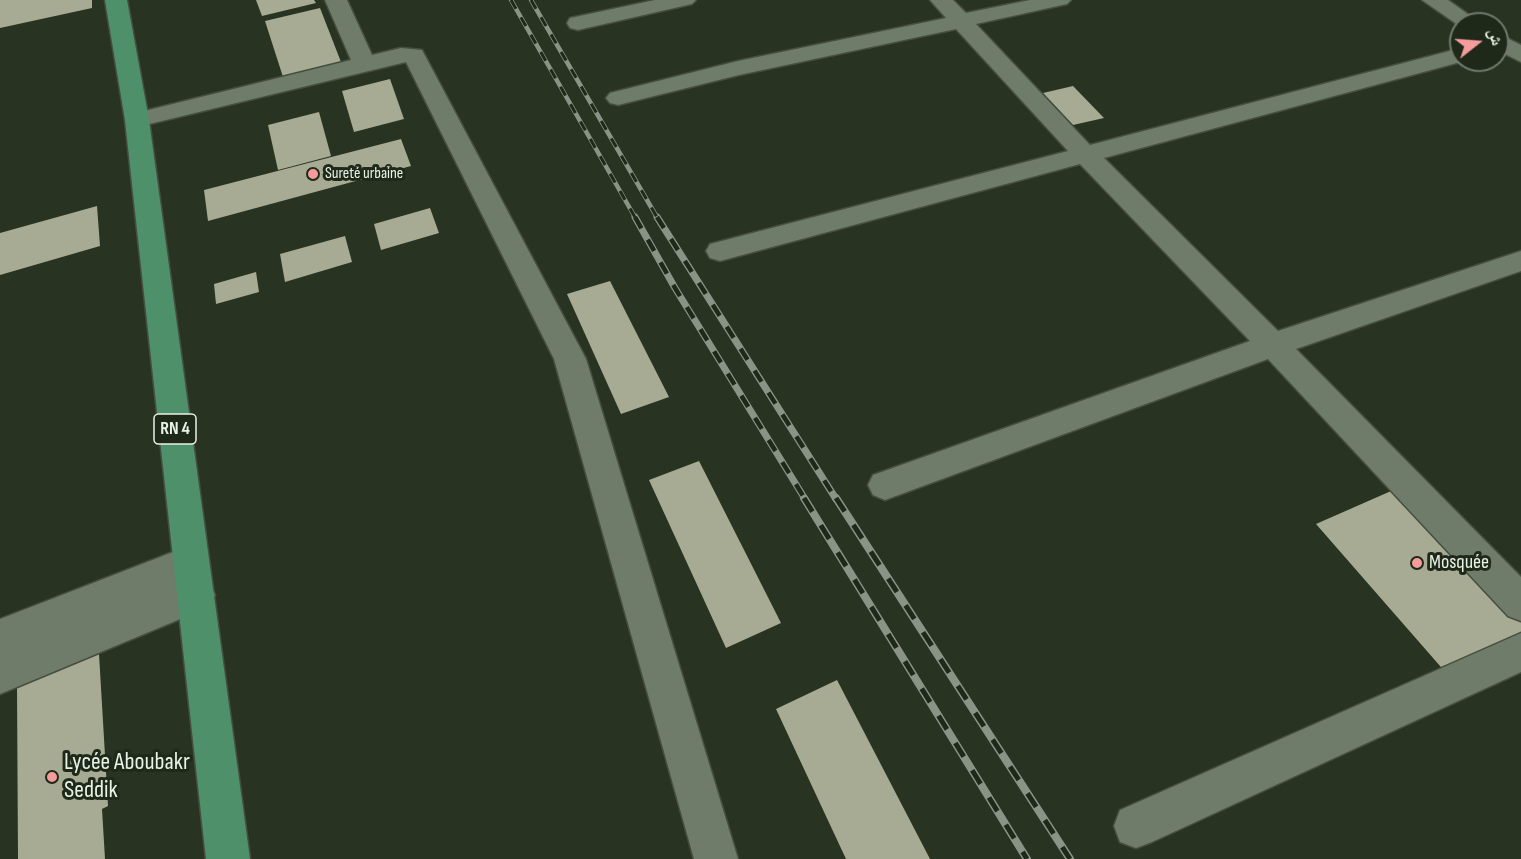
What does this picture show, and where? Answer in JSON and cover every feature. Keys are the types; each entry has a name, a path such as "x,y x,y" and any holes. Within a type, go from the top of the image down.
{"main road":[{"name":"RN 4","path":"116,0 136,120 228,859"}],"street":[{"path":"336,0 364,64"},
{"path":"578,23 685,0"},
{"path":"941,0 1084,153 1273,345 1521,603"},
{"path":"618,98 738,68 1060,0"},
{"path":"1433,0 1452,12"},
{"path":"136,120 401,55 414,56 570,359 716,859"},
{"path":"720,251 1449,58"},
{"path":"885,485 1273,345 1521,261"},
{"path":"0,638 193,578"},
{"path":"0,674 193,578"},
{"path":"1136,826 1521,652"}],"building":[{"path":"0,0 92,0 92,8 0,28"},
{"path":"256,0 314,0 316,3 262,16"},
{"path":"320,8 341,62 283,77 265,21"},
{"path":"390,79 404,119 354,132 342,91"},
{"path":"1073,86 1104,118 1073,125 1043,93"},
{"path":"319,112 331,156 278,170 268,125"},
{"path":"401,139 411,166 208,221 204,190"},
{"path":"97,206 100,246 0,275 0,233"},
{"path":"430,208 439,233 381,250 374,224"},
{"path":"345,236 352,262 285,282 280,254"},
{"path":"256,272 259,292 216,304 214,284"},
{"path":"610,281 669,397 621,414 567,294"},
{"path":"699,461 781,623 726,648 649,480"},
{"name":"Mosquée","path":"1407,484 1521,603 1521,652 1454,682 1316,524"},
{"name":"Lycée Aboubakr Seddik","path":"99,654 108,806 102,809 105,859 18,859 17,687"},
{"path":"837,680 930,859 846,859 776,709"}],"railway":[{"path":"511,0 636,219"},
{"path":"531,0 658,219"},
{"path":"635,217 675,288 805,499"},
{"path":"657,217 836,499"},
{"path":"804,498 1027,859"},
{"path":"836,498 1070,859"}],"place":[{"name":"Sureté urbaine","path":"313,174"},
{"name":"Mosquée","path":"1417,563"},
{"name":"Lycée Aboubakr Seddik","path":"52,777"}]}
